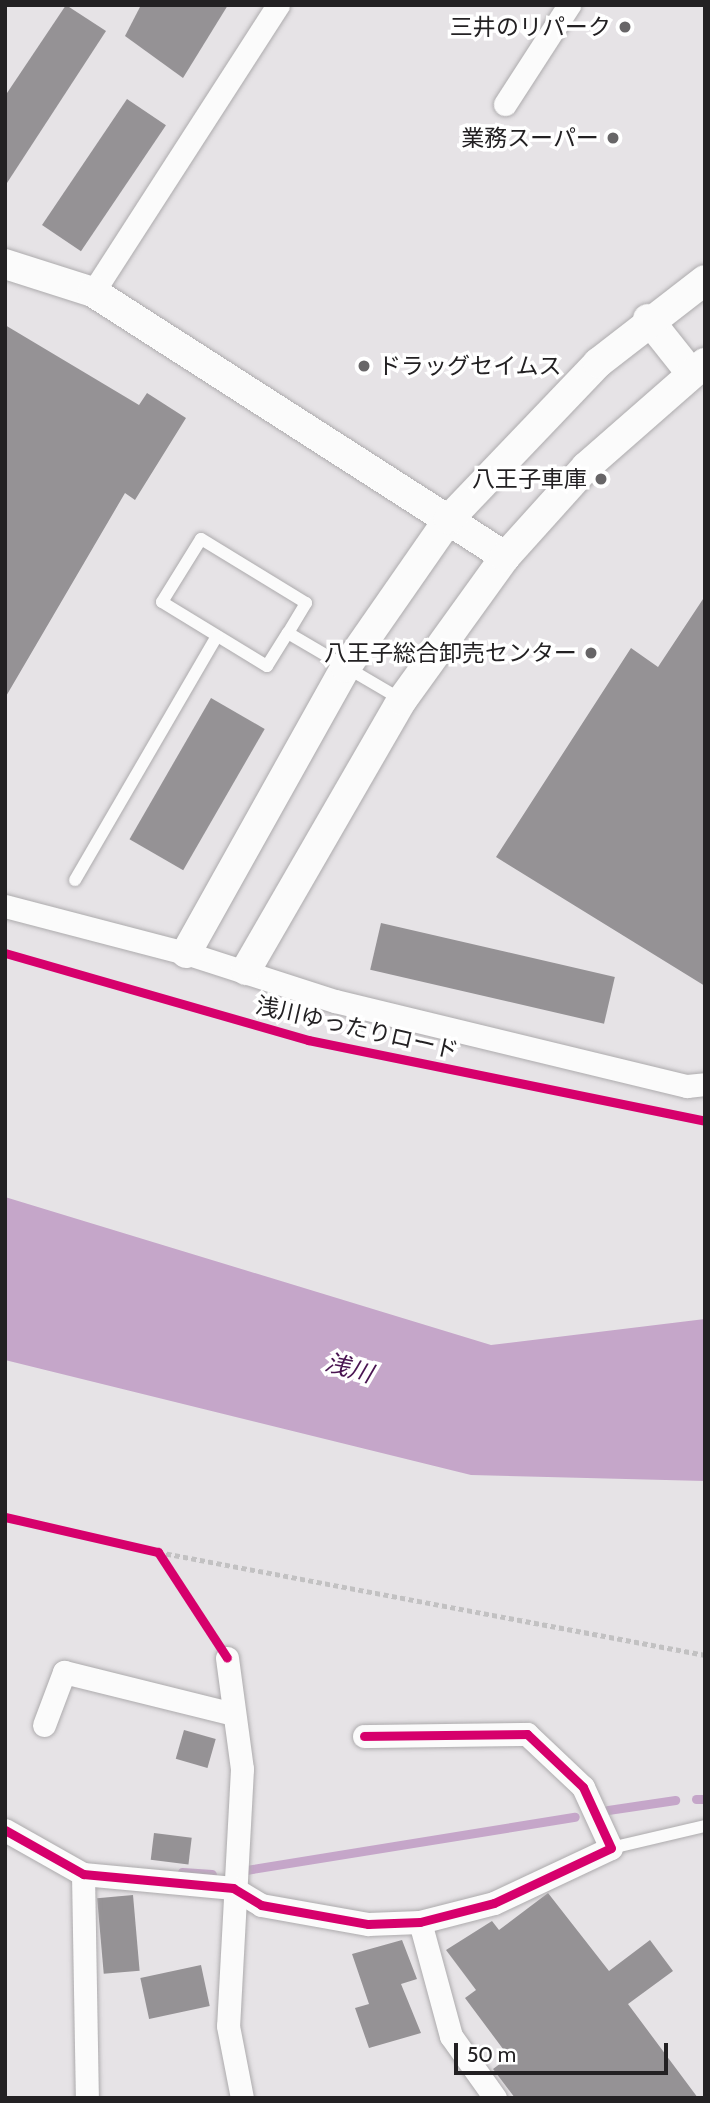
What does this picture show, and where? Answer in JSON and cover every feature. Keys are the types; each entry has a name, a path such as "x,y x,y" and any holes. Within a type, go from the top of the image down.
{"street":[{"path":"93,292 278,5"},
{"path":"505,104 569,5"},
{"path":"5,264 93,292 505,557"},
{"path":"186,953 346,667 449,519 535,425 648,319 705,279"},
{"path":"246,970 402,700 505,557 586,467 698,368 648,319"},
{"path":"5,906 246,970 335,1001 687,1086 705,1084"},
{"path":"226,1658 242,1769 233,1888 228,2026 242,2098"},
{"path":"44,1725 64,1672 234,1714"},
{"path":"5,1830 83,1874 233,1888 261,1905 299,1915 368,1924 420,1922 494,1903 611,1848 583,1787 527,1734 364,1736"},
{"path":"83,1874 88,2098"},
{"path":"420,1922 451,2036 495,2098"}],"lane":[{"path":"201,539 306,603 288,633 267,666 162,602 201,539"},
{"path":"288,633 402,700"},
{"path":"75,880 217,636"},
{"path":"611,1848 705,1826"}],"path":[{"path":"145,1549 705,1654"},
{"path":"158,1552 166,1563"}],"water":[{"name":"浅川","path":"5,1197 491,1345 705,1319 705,1481 471,1475 5,1360"}],"building":[{"path":"66,5 106,31 5,186 5,96"},
{"path":"141,5 228,5 183,78 125,36"},
{"path":"127,99 166,125 81,251 42,225"},
{"path":"5,325 139,405 147,393 186,418 135,500 125,493 5,698"},
{"path":"705,596 705,986 496,857 631,648 658,667"},
{"path":"211,698 265,729 183,870 129,839"},
{"path":"381,923 615,977 604,1024 370,970"},
{"path":"184,1730 216,1739 207,1768 176,1759"},
{"path":"154,1833 192,1838 188,1864 151,1860"},
{"path":"548,1893 609,1971 650,1940 673,1971 628,2004 698,2098 515,2098 493,2069 509,2057 465,1998 476,1990 446,1950 492,1921 499,1930"},
{"path":"133,1895 140,1971 104,1974 97,1898"},
{"path":"402,1940 417,1979 401,1984 421,2033 369,2048 355,2008 369,2004 352,1954"},
{"path":"201,1965 210,2006 149,2019 140,1978"}],"waterway":[{"path":"696,1799 705,1799"},
{"path":"608,1810 675,1800"},
{"path":"246,1870 575,1817"},
{"path":"182,1872 212,1874"}],"cycle path":[{"name":"浅川ゆったりロード","path":"5,953 308,1040 705,1121"},
{"path":"5,1517 158,1552 227,1658"},
{"path":"5,1830 83,1874 233,1888 261,1905 368,1924 420,1922 494,1903 611,1848 583,1787 527,1734 364,1736"}],"place":[{"name":"三井のリパーク","path":"625,27"},
{"name":"業務スーパー","path":"613,138"},
{"name":"ドラッグセイムス","path":"364,366"},
{"name":"八王子車庫","path":"601,479"},
{"name":"八王子総合卸売センター","path":"591,653"}]}
